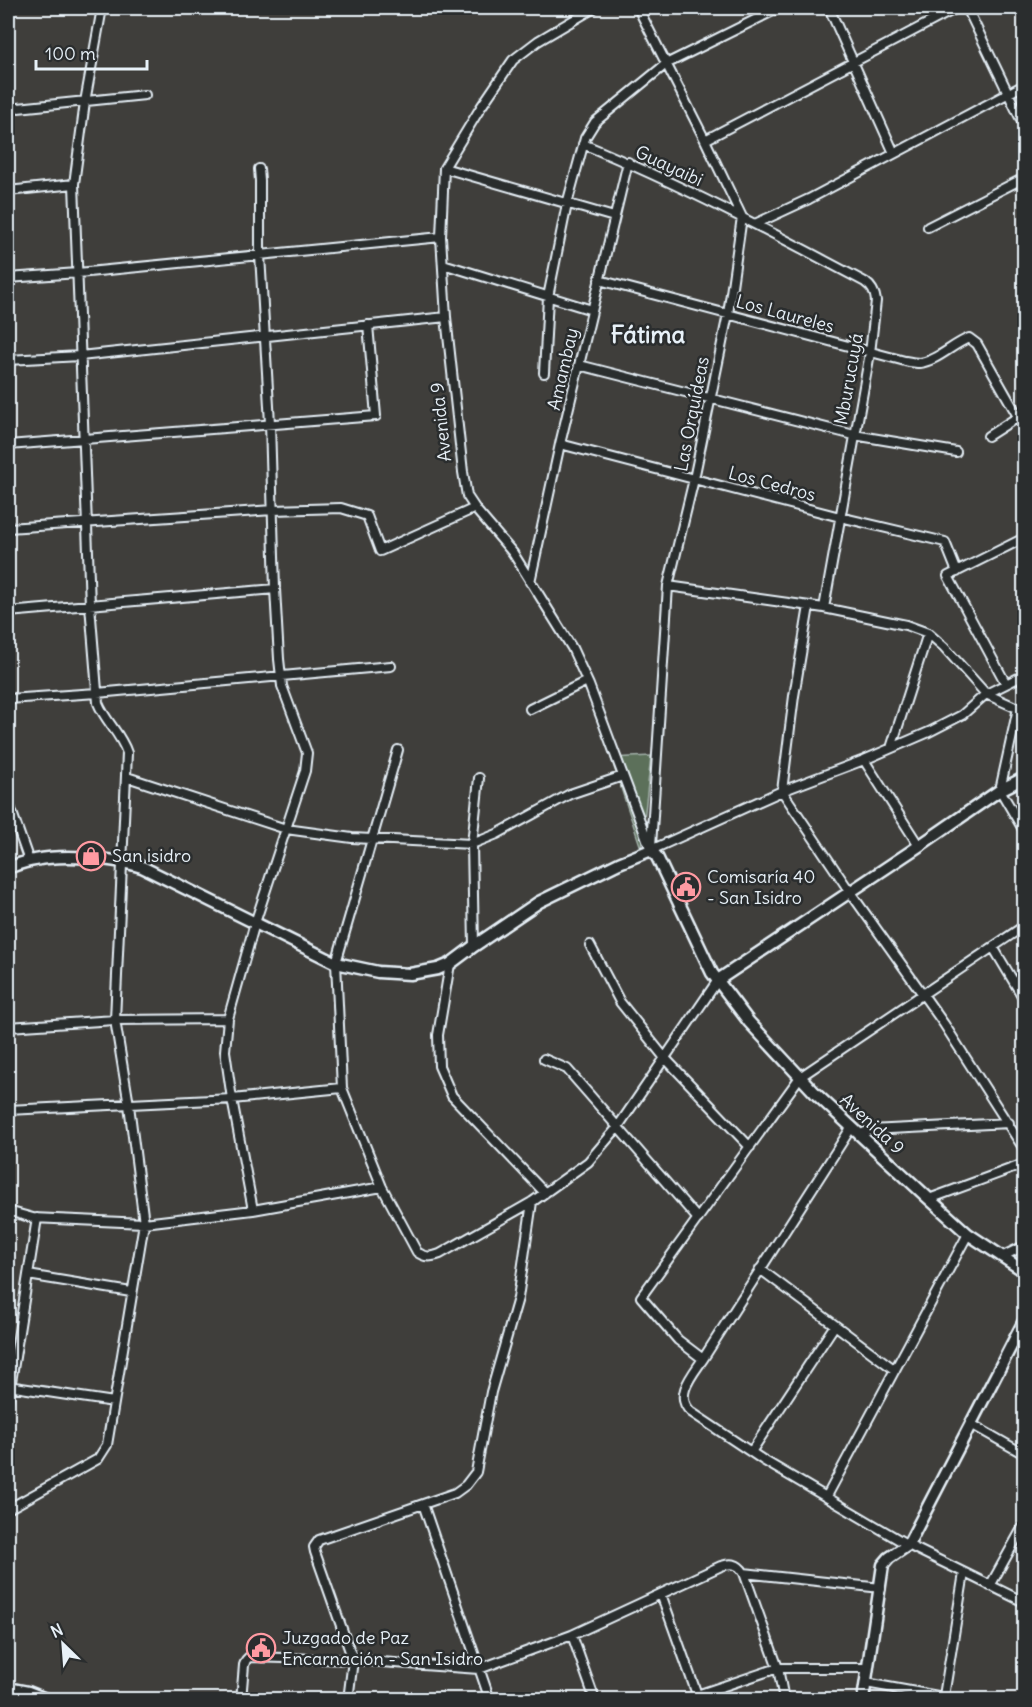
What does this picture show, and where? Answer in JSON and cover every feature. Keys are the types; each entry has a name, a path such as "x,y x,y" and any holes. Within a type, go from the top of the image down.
{"main road":[{"path":"718,981 1000,790 1024,778"},
{"path":"8,868 29,861 62,857 121,861 142,867 336,963 394,975 438,969 539,902 651,850"},
{"name":"Avenida 9","path":"651,850 657,857 712,973 749,1022 855,1132 968,1234 1024,1271"},
{"path":"863,1700 883,1565 908,1545 1024,1321"},
{"path":"8,1688 28,1692 48,1700"}],"street":[{"path":"8,1509 98,1459 107,1445 144,1223 129,1105 115,1020 127,753 122,738 100,709 97,693 90,605 74,184 85,102 102,8"},
{"name":"Avenida 9","path":"594,8 538,41 513,60 444,168 441,237 446,317 467,496 513,553 572,648 587,681 651,850"},
{"path":"638,8 742,217"},
{"path":"544,373 548,297 567,204 583,144 595,122 666,64 779,8"},
{"path":"830,8 894,153"},
{"path":"705,140 957,8"},
{"path":"967,8 1024,126"},
{"path":"755,224 809,199 1024,84"},
{"path":"8,109 145,95"},
{"name":"Guayaibi","path":"583,144 628,162 755,224"},
{"name":"Amambay","path":"530,582 560,444 628,162"},
{"path":"444,168 615,217"},
{"path":"253,1210 225,1051 228,1019 308,753 282,686 280,675 270,423 260,255 259,169"},
{"path":"928,227 1024,178"},
{"path":"8,191 74,184"},
{"name":"Las Orquídeas","path":"651,850 668,586 694,479 728,314 742,217"},
{"name":"Mburucuyá","path":"755,224 865,282 876,294 870,353 824,608"},
{"path":"8,278 441,237"},
{"path":"443,264 592,310"},
{"name":"Los Laureles","path":"599,280 905,362 921,363 932,359 969,338 977,344 1022,415"},
{"path":"8,360 80,356 446,317"},
{"path":"8,445 376,416 368,325"},
{"path":"579,365 854,435 956,452"},
{"path":"988,436 1022,415 1024,427"},
{"name":"Los Cedros","path":"560,444 945,542 957,572"},
{"path":"8,528 273,510 341,508 367,516 380,551 475,508"},
{"path":"1006,684 948,576 1024,538"},
{"path":"668,586 824,608 906,625 928,633 944,647 986,694 1021,709 1000,790 1024,831"},
{"path":"8,612 275,589"},
{"path":"809,606 794,696 782,791 850,892 944,1024 1024,1149"},
{"path":"891,748 928,633"},
{"path":"8,699 391,666"},
{"path":"651,850 782,791 929,732 962,715 986,694 1024,675"},
{"path":"530,709 587,681"},
{"path":"398,750 336,963 342,1088 382,1187 417,1252 423,1256 432,1257 440,1254 531,1202 588,1162 617,1128 718,981"},
{"path":"864,760 919,846"},
{"path":"127,777 286,829 352,838 472,844 497,834 570,794 623,776"},
{"path":"474,946 472,844 478,778"},
{"path":"8,801 29,861"},
{"path":"703,1359 678,1340 641,1298 800,1077 1024,926"},
{"path":"590,945 620,1002 664,1057 750,1147"},
{"path":"993,947 1024,999"},
{"path":"450,963 438,1035 438,1066 452,1096 545,1193"},
{"path":"8,1027 115,1020 228,1019"},
{"path":"544,1059 567,1069 698,1219"},
{"path":"8,1110 232,1099 342,1088"},
{"path":"1009,1124 855,1132 760,1269 684,1390 683,1397 687,1408 751,1452 908,1545 1024,1602"},
{"path":"929,1199 1024,1164"},
{"path":"8,1210 38,1218 144,1223 253,1210 382,1187"},
{"path":"348,1700 353,1660 314,1547 320,1540 455,1493 466,1485 476,1472 491,1392 518,1298 531,1202"},
{"path":"8,1401 38,1218"},
{"path":"827,1496 968,1234"},
{"path":"1001,1257 1024,1246"},
{"path":"760,1269 895,1370"},
{"path":"28,1275 131,1292"},
{"path":"751,1452 835,1325"},
{"path":"9,1387 114,1402"},
{"path":"971,1424 1024,1454"},
{"path":"423,1504 490,1700"},
{"path":"990,1586 1024,1525"},
{"path":"242,1700 244,1665 249,1657 353,1660 479,1669 572,1635 730,1563 736,1565 744,1573 778,1668 784,1700"},
{"path":"744,1573 881,1588"},
{"path":"944,1696 964,1573"},
{"path":"661,1594 698,1697"},
{"path":"572,1635 595,1700"},
{"path":"682,1700 698,1697 778,1668 868,1668"},
{"path":"866,1683 960,1700"}],"green space":[{"path":"651,756 641,848 611,758"}],"place":[{"name":"San isidro","path":"91,856"},
{"name":"Comisaría 40 - San Isidro","path":"686,887"},
{"name":"Juzgado de Paz Encarnación - San Isidro","path":"261,1648"}],"district":[{"name":"Fátima","path":"648,335"}]}
